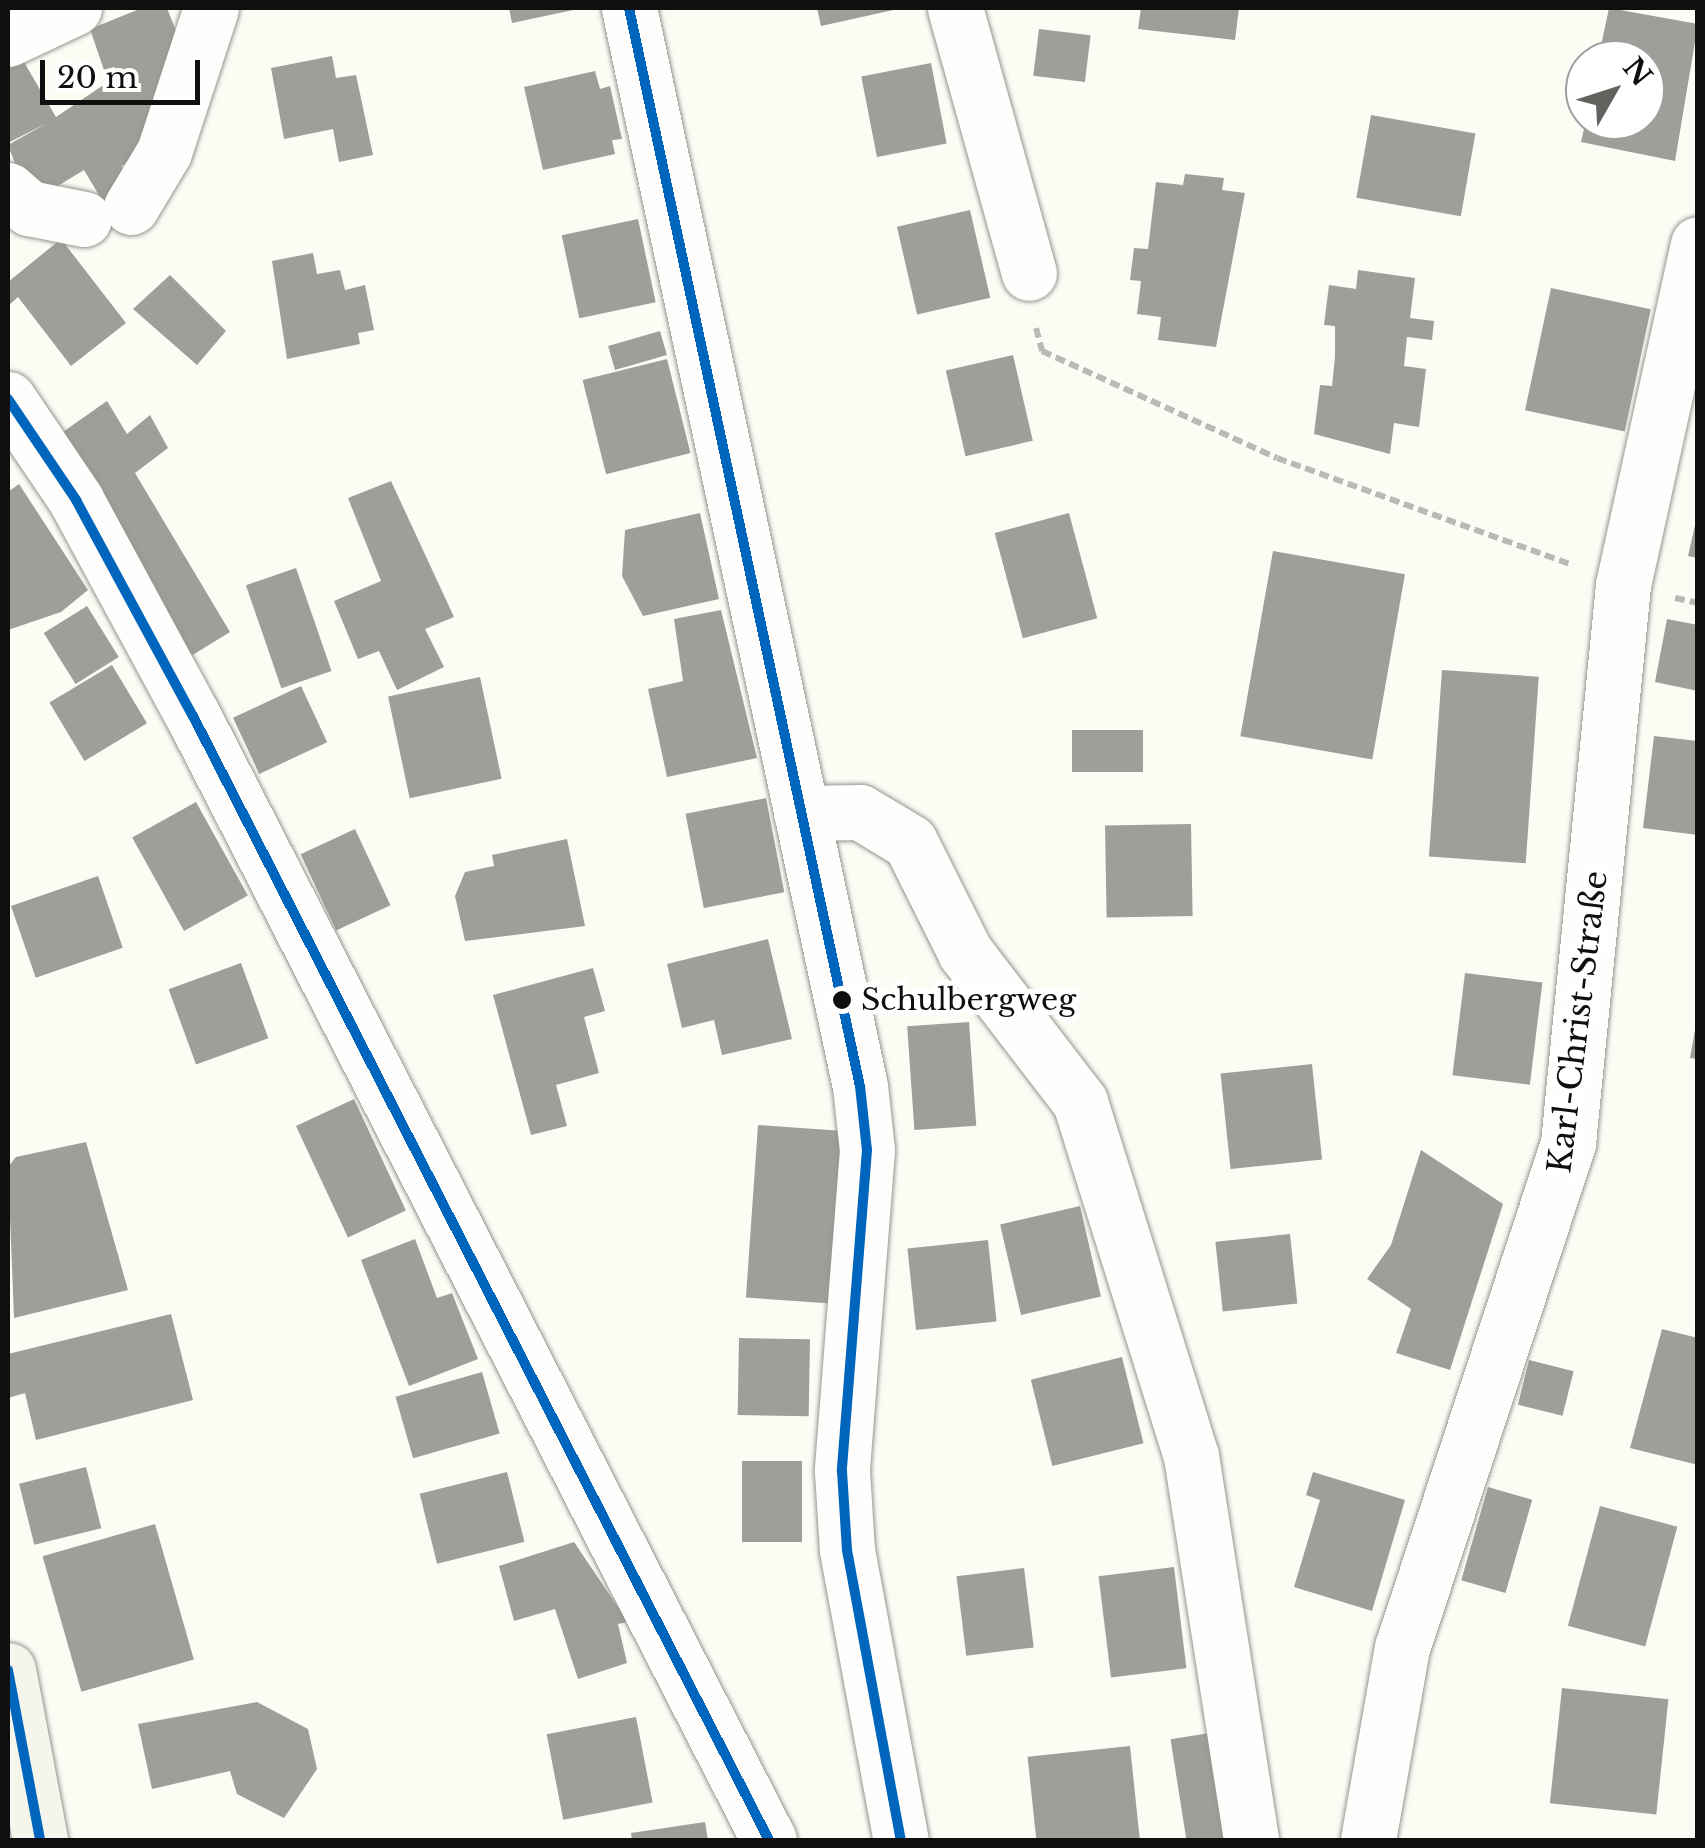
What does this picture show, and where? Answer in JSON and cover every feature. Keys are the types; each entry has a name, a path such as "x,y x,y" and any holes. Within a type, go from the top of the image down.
{"street":[{"path":"8,40 74,8"},
{"path":"8,190 28,208 108,213 164,152 211,8"},
{"path":"629,8 801,812 866,1150 842,1472 847,1550 901,1840"},
{"path":"955,8 1029,273"},
{"name":"Karl-Christ-Straße","path":"1368,1840 1402,1648 1565,1159 1623,585 1698,244"},
{"path":"8,399 76,500 193,716 769,1840"},
{"path":"801,812 860,812 910,842 965,952 1080,1102 1192,1456 1251,1840"},
{"path":"8,1670 40,1840"}],"path":[{"path":"1029,273 1042,351 1277,458 1623,585"}],"building":[{"path":"142,8 167,8 187,59 160,142 121,166 135,188 106,207 84,170 30,203 8,145 47,123 8,143 8,55 17,50 56,117 108,82 90,29"},
{"path":"509,8 577,8 578,9 512,23"},
{"path":"817,8 898,8 898,9 821,26"},
{"path":"1141,8 1239,8 1235,40 1138,29"},
{"path":"1609,8 1698,24 1675,161 1581,142 1665,140 1665,40 1602,40"},
{"path":"1039,29 1091,35 1085,82 1033,76"},
{"path":"332,56 336,78 356,75 373,155 339,162 333,129 284,139 271,68"},
{"path":"931,63 947,143 877,157 861,77"},
{"path":"595,71 600,89 610,86 622,139 612,140 615,154 543,170 524,87"},
{"path":"1371,115 1475,133 1461,216 1356,198"},
{"path":"1185,174 1224,178 1222,190 1245,193 1216,347 1158,340 1161,317 1137,314 1141,281 1130,280 1134,248 1148,249 1156,182 1183,185"},
{"path":"970,210 990,298 917,315 897,227"},
{"path":"638,219 656,302 579,318 562,235"},
{"path":"61,239 126,323 71,366 18,297 8,306 8,282"},
{"path":"313,253 317,274 340,270 345,290 365,285 374,330 358,333 360,344 287,359 272,261"},
{"path":"1358,270 1415,278 1410,318 1434,321 1432,340 1407,337 1404,366 1426,369 1419,427 1394,423 1390,454 1314,434 1320,385 1332,386 1335,357 1335,326 1324,325 1329,285 1356,289"},
{"path":"170,275 226,331 197,365 133,309"},
{"path":"1551,288 1651,309 1625,431 1525,410"},
{"path":"660,331 667,355 615,370 608,346"},
{"path":"1013,355 1033,441 966,456 946,371"},
{"path":"667,359 690,453 606,474 583,380"},
{"path":"107,401 127,434 150,415 168,448 135,473 230,632 191,656 60,434"},
{"path":"391,481 454,617 425,629 444,667 397,690 379,651 358,659 334,601 381,581 348,498"},
{"path":"19,484 88,590 61,612 8,630 8,492"},
{"path":"700,513 719,599 643,616 622,576 625,530"},
{"path":"1069,513 1097,618 1023,638 995,533"},
{"path":"1698,521 1698,558 1688,556"},
{"path":"1273,551 1405,574 1372,759 1240,736"},
{"path":"296,568 331,671 281,688 246,585"},
{"path":"87,606 119,657 76,684 44,633"},
{"path":"721,610 757,758 667,777 648,689 683,681 674,619"},
{"path":"1667,619 1698,625 1698,691 1655,682"},
{"path":"112,665 147,723 84,761 49,703"},
{"path":"1442,670 1539,677 1526,863 1429,857"},
{"path":"480,677 502,779 410,798 388,697"},
{"path":"301,686 327,742 259,774 233,718"},
{"path":"1072,730 1143,730 1143,772 1072,772"},
{"path":"1654,736 1698,741 1698,835 1643,828"},
{"path":"766,798 784,892 704,908 686,814"},
{"path":"196,802 248,896 184,931 132,837"},
{"path":"1191,824 1193,916 1107,917 1105,826"},
{"path":"355,829 390,905 336,930 301,854"},
{"path":"567,839 585,926 465,941 455,896 465,872 494,866 492,855"},
{"path":"98,876 123,948 36,978 11,906"},
{"path":"768,939 792,1039 722,1055 714,1020 682,1028 667,964"},
{"path":"241,963 268,1038 196,1065 169,989"},
{"path":"593,968 605,1011 584,1017 599,1073 556,1085 567,1126 531,1135 493,995"},
{"path":"1465,973 1542,983 1530,1085 1452,1075"},
{"path":"1698,1013 1698,1059 1690,1058"},
{"path":"969,1022 976,1126 914,1130 907,1026"},
{"path":"1312,1064 1322,1159 1231,1169 1221,1074"},
{"path":"354,1099 406,1210 348,1238 296,1126"},
{"path":"758,1125 847,1131 835,1304 746,1298"},
{"path":"86,1142 128,1290 14,1318 8,1167 16,1157"},
{"path":"1421,1150 1503,1204 1450,1370 1396,1353 1411,1309 1367,1279 1391,1245"},
{"path":"1080,1206 1101,1297 1021,1315 1000,1224"},
{"path":"1290,1234 1297,1304 1223,1311 1215,1242"},
{"path":"415,1239 437,1298 452,1293 478,1359 409,1386 361,1260"},
{"path":"988,1240 997,1322 916,1330 907,1248"},
{"path":"171,1314 193,1400 36,1440 25,1393 8,1398 8,1354"},
{"path":"1662,1329 1698,1338 1698,1465 1630,1448"},
{"path":"739,1338 810,1339 809,1416 738,1415"},
{"path":"1122,1357 1144,1443 1052,1466 1031,1380"},
{"path":"1529,1360 1574,1371 1563,1416 1518,1405"},
{"path":"482,1372 500,1434 413,1458 395,1397"},
{"path":"742,1461 802,1461 802,1542 742,1542"},
{"path":"86,1467 101,1528 34,1545 19,1484"},
{"path":"507,1472 524,1542 437,1564 420,1494"},
{"path":"1313,1472 1405,1500 1372,1611 1294,1587 1320,1500 1306,1495"},
{"path":"1488,1487 1532,1500 1505,1593 1461,1580"},
{"path":"1600,1506 1677,1527 1645,1646 1568,1626"},
{"path":"155,1524 194,1660 81,1692 43,1556"},
{"path":"574,1542 628,1622 618,1624 627,1663 578,1679 555,1609 514,1621 499,1566"},
{"path":"1174,1567 1186,1668 1111,1678 1099,1576"},
{"path":"1024,1568 1034,1647 966,1656 957,1576"},
{"path":"1562,1688 1668,1699 1656,1815 1550,1803"},
{"path":"257,1702 308,1729 317,1769 284,1818 237,1794 230,1771 152,1789 138,1724"},
{"path":"636,1717 653,1802 563,1820 547,1734"},
{"path":"1210,1733 1227,1840 1186,1840 1170,1739"},
{"path":"1130,1746 1140,1840 1036,1840 1028,1757"},
{"path":"705,1822 708,1840 632,1840 631,1833"}],"transit line":[{"path":"629,8 860,1086 867,1150 842,1471 847,1550 901,1840"},
{"path":"8,399 76,500 193,716 769,1840"},
{"path":"8,1670 40,1840"}],"place":[{"name":"Schulbergweg","path":"842,1000"}]}
